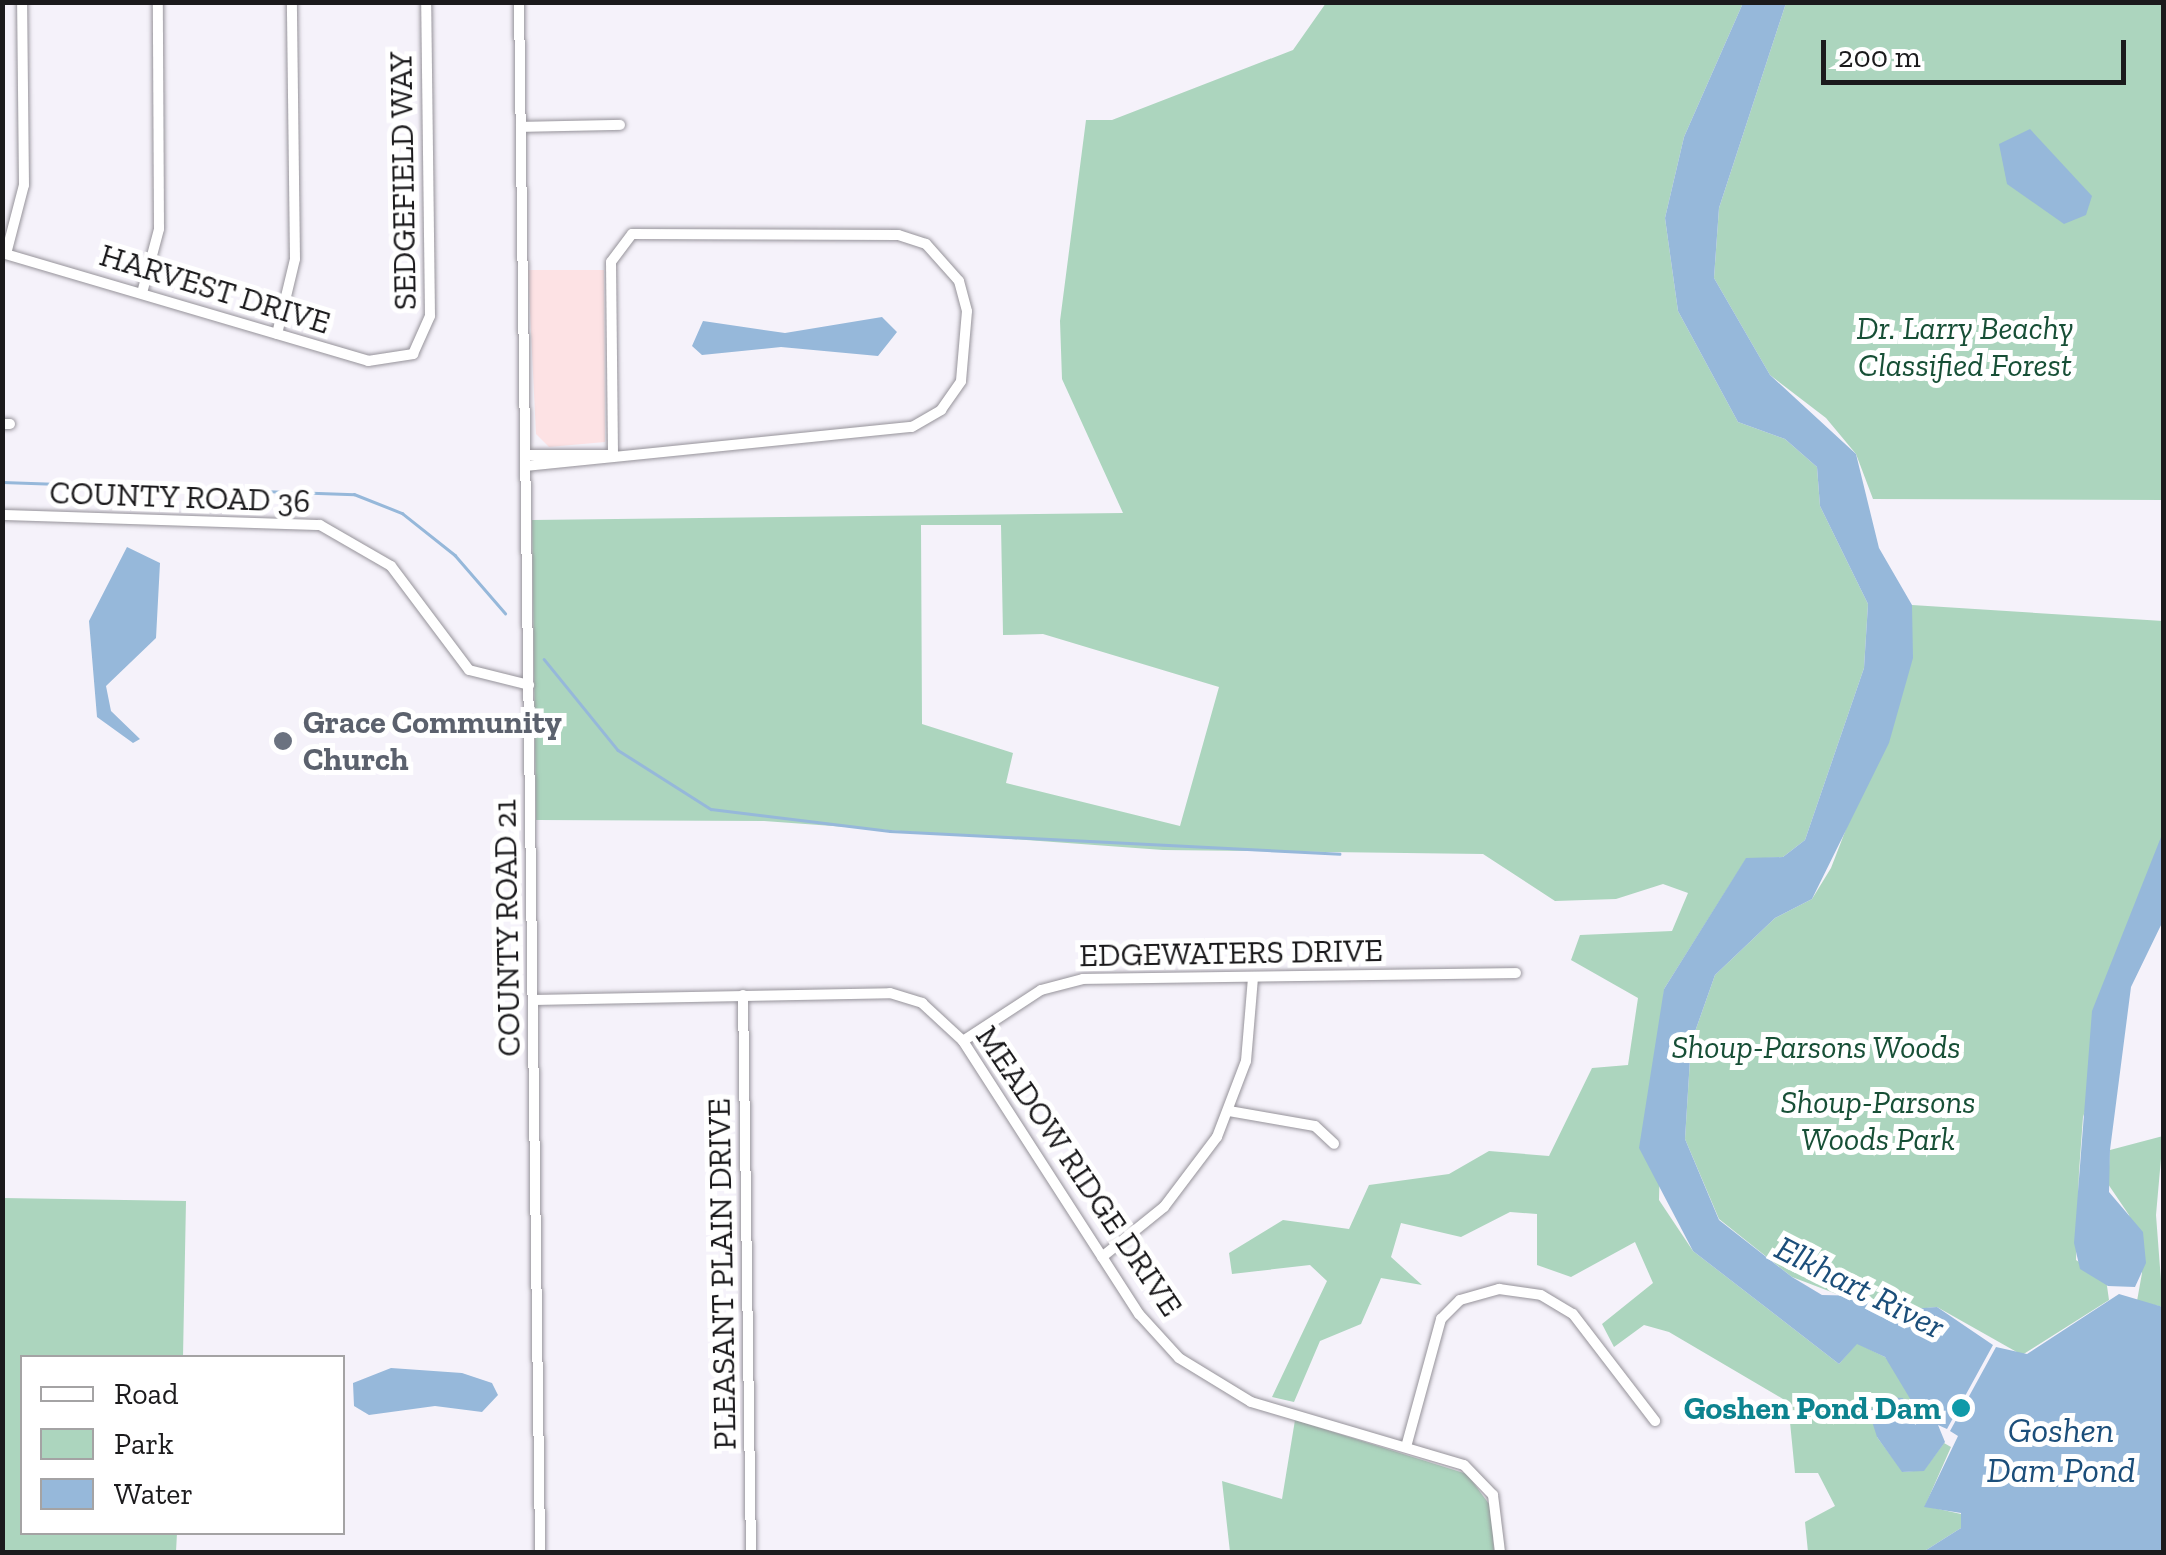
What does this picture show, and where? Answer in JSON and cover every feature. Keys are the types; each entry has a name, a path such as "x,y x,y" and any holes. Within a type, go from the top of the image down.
{"street":[{"path":"4,253 24,185 22,2"},
{"path":"142,293 160,230 158,2"},
{"path":"277,334 295,259 292,2"},
{"name":"SEDGEFIELD WAY","path":"413,354 430,316 426,2"},
{"name":"COUNTY ROAD 21","path":"519,2 540,1552"},
{"path":"521,127 620,125"},
{"path":"525,461 614,456 925,421 952,397 968,353 965,294 926,244 883,234 764,240 653,231 617,246 614,456"},
{"name":"HARVEST DRIVE","path":"4,253 378,364 413,354"},
{"name":"COUNTY ROAD 36","path":"2,515 320,525 390,566 469,670 529,685"},
{"name":"EDGEWATERS DRIVE","path":"963,1041 1061,982 1516,973"},
{"path":"1102,1257 1184,1185 1229,1111 1250,1037 1253,978"},
{"name":"MEADOW RIDGE DRIVE","path":"533,1000 890,993 932,1010 963,1041 1157,1337 1222,1388 1406,1447 1484,1481 1498,1510 1500,1552"},
{"name":"PLEASANT PLAIN DRIVE","path":"743,995 750,1552"},
{"path":"1229,1111 1315,1126 1334,1144"},
{"path":"1406,1447 1442,1319 1460,1300 1499,1289 1541,1295 1573,1314 1654,1421"}],"shaded area":[{"path":"528,270 604,270 605,442 549,447 536,434"}],"green space":[{"path":"1326,3 1743,3 1684,137 1665,218 1678,311 1738,422 1785,439 1817,467 1820,506 1868,604 1864,668 1805,840 1783,857 1746,859 1664,989 1659,1200 1693,1251 1839,1364 1857,1343 1885,1357 1908,1385 1918,1412 1877,1437 1903,1472 1924,1470 1944,1443 1951,1447 1925,1506 1961,1514 1961,1528 1923,1552 1808,1552 1805,1522 1835,1506 1818,1473 1795,1473 1788,1402 1669,1332 1644,1325 1614,1347 1602,1324 1653,1283 1635,1242 1571,1277 1537,1265 1537,1214 1510,1212 1461,1237 1401,1223 1391,1257 1422,1285 1381,1278 1361,1324 1320,1341 1294,1402 1272,1397 1327,1281 1310,1265 1232,1274 1229,1253 1283,1220 1349,1229 1369,1185 1449,1174 1489,1151 1549,1156 1592,1068 1628,1065 1638,998 1571,960 1580,935 1672,931 1688,893 1663,884 1616,899 1555,901 1483,854 1163,850 764,821 536,820 532,520 1123,513 1062,379 1060,321 1086,120 1112,120 1293,50","holes":["921,525 1001,525 1003,635 1043,634 1219,687 1180,826 1006,783 1013,753 922,724"]},
{"name":"Dr. Larry Beachy Classified Forest","path":"1786,3 2163,3 2163,500 1873,499 1856,454 1826,418 1770,375 1714,278 1719,208"},
{"path":"1912,605 2163,621 2163,884 2083,1117 2076,1260 2106,1279 2109,1300 2022,1355 1937,1307 1884,1312 1792,1277 1719,1219 1685,1139 1691,1043 1715,975 1775,918 1812,899 1831,868 1912,658"},
{"path":"2163,1136 2156,1215 2163,1307 2137,1301 2142,1273 2129,1215 2108,1184 2110,1150"},
{"path":"3,1198 186,1201 183,1355 20,1355 20,1535 177,1535 176,1552 3,1552"},
{"path":"1295,1420 1467,1474 1492,1508 1494,1552 1230,1552 1222,1481 1282,1499"}],"water":[{"path":"1743,3 1786,3 1719,208 1714,278 1770,375 1856,454 1879,548 1912,605 1913,658 1889,743 1812,899 1775,918 1715,975 1691,1043 1685,1139 1719,1220 1792,1277 1822,1295 1864,1296 1884,1311 1937,1307 1993,1345 1947,1429 1938,1425 1945,1442 1924,1471 1902,1472 1877,1437 1869,1412 1883,1397 1903,1398 1907,1412 1918,1412 1885,1357 1857,1344 1839,1364 1693,1251 1639,1148 1664,989 1746,858 1783,857 1805,840 1864,668 1868,604 1820,506 1817,467 1785,439 1738,422 1678,311 1665,218 1684,137"},
{"path":"2030,129 2092,196 2086,215 2064,224 2007,184 1999,144"},
{"path":"882,317 897,332 878,356 781,347 702,355 692,346 703,321 785,333"},
{"path":"127,547 160,563 156,638 106,686 111,711 140,739 133,743 97,717 89,621"},
{"path":"2163,832 2163,921 2131,987 2110,1150 2109,1192 2143,1232 2146,1263 2135,1287 2108,1286 2080,1269 2074,1243 2092,1011"},
{"name":"Goshen Dam Pond","path":"2119,1294 2163,1307 2163,1552 1923,1552 1961,1528 1961,1513 1924,1507 1958,1436 1950,1431 1996,1347 2027,1354"},
{"path":"391,1368 462,1373 492,1383 498,1395 482,1412 435,1406 369,1415 354,1406 353,1383"}],"waterway":[{"path":"2,482 354,494 402,513 455,555 505,613"},
{"path":"544,659 618,750 711,809 890,831 1339,854"}],"place":[{"name":"Grace Community Church","path":"283,741"},
{"name":"Goshen Pond Dam","path":"1961,1408"}],"park label":[{"name":"Shoup-Parsons Woods","path":"1816,1047"},
{"name":"Shoup-Parsons Woods Park","path":"1878,1122"}],"water label":[{"name":"Elkhart River","path":"1860,1287"}]}
